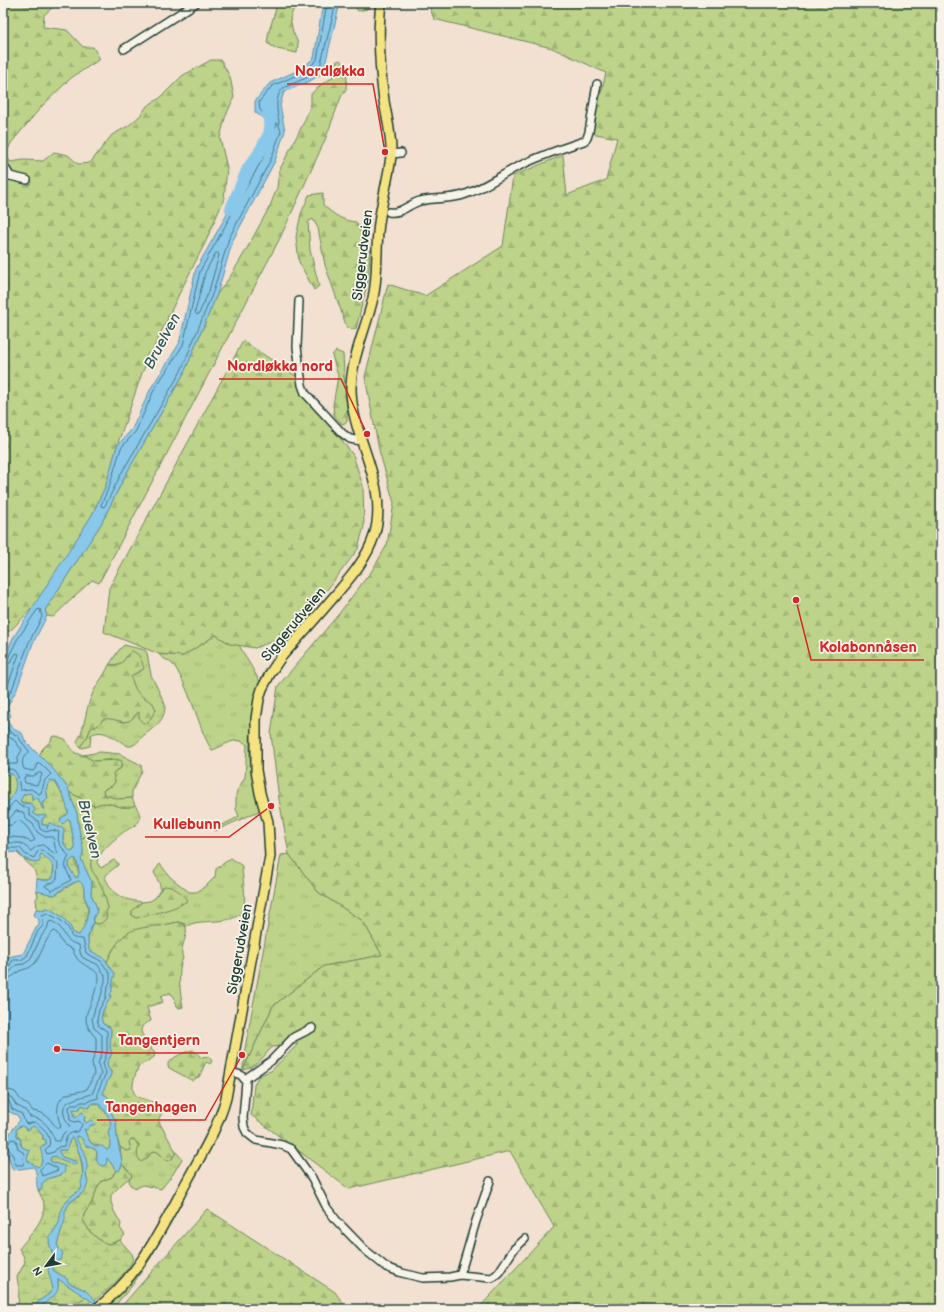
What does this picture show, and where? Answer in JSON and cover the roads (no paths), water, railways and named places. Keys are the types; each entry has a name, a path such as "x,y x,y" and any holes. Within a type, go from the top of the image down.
{"main road":[{"name":"Siggerudveien","path":"96,1309 113,1296 133,1274 148,1251 218,1122 226,1098 270,856 268,822 260,793 256,770 256,719 259,699 264,683 275,665 353,574 372,544 377,524 378,500 375,484 355,421 351,395 352,374 376,284 378,232 391,154 382,73 379,27 381,3"}],"street":[{"path":"124,49 196,3"},
{"path":"389,212 399,212 424,200 452,198 466,194 527,163 554,151 584,141 589,132 598,84"},
{"path":"391,154 401,153"},
{"path":"3,164 10,176 27,180"},
{"path":"299,301 297,347 302,385 305,393 342,433 350,439 362,441"},
{"path":"245,1079 271,1061 294,1038 312,1028"},
{"path":"231,1072 241,1075 245,1079 246,1083 243,1118 244,1127 247,1133 256,1140 282,1145 291,1149 312,1178 327,1208 337,1221 364,1249 386,1267 423,1278 460,1275 491,1278 495,1276 514,1249 525,1239"},
{"path":"460,1275 490,1181"}],"water":[{"path":"323,3 340,3 323,73 310,81 284,92 280,105 285,131 275,161 233,240 217,294 184,373 125,476 101,524 45,610 47,616 33,643 17,689 7,707 11,716 7,720 11,727 22,733 25,741 53,769 68,788 77,814 83,848 81,859 92,883 91,894 97,908 93,918 94,923 91,926 88,936 89,950 104,958 115,974 112,992 110,994 111,997 103,1010 101,1017 103,1024 111,1028 110,1048 112,1053 107,1063 111,1074 102,1093 108,1097 108,1108 116,1121 117,1138 122,1165 119,1171 116,1170 107,1158 106,1165 102,1166 98,1164 97,1152 95,1149 86,1146 81,1138 76,1136 87,1164 86,1176 88,1183 85,1191 70,1202 65,1211 65,1219 57,1244 63,1253 61,1259 55,1262 52,1266 54,1271 66,1278 69,1283 85,1290 96,1301 95,1303 93,1302 58,1279 58,1289 55,1295 40,1309 34,1309 39,1301 49,1294 53,1288 48,1270 53,1256 49,1242 50,1237 59,1223 61,1211 64,1205 69,1198 82,1188 81,1182 83,1172 79,1153 72,1137 68,1148 66,1150 59,1150 59,1152 62,1157 77,1162 77,1164 74,1165 60,1160 56,1156 51,1157 51,1162 64,1166 65,1172 44,1181 42,1184 42,1190 38,1190 34,1167 13,1170 8,1156 3,1150 3,1142 20,1120 17,1115 7,1111 7,1105 3,1104 3,964 7,963 7,957 23,954 39,925 39,920 34,915 36,909 42,910 48,908 69,924 73,933 79,935 86,921 88,905 84,896 83,886 79,881 66,886 55,895 36,891 37,879 47,880 53,878 54,866 42,854 40,855 40,861 37,863 23,858 18,852 7,853 3,848 3,813 6,808 5,806 11,798 16,786 14,777 11,773 3,776 3,660 13,638 92,515 106,485 117,446 132,429 151,388 179,344 196,269 260,156 272,125 255,112 255,101 270,83 301,69 314,58","holes":["50,780 55,782 64,797 68,814 61,818 60,822 62,824 68,819 70,820 75,849 72,852 64,844 63,828 49,823 47,829 47,825 42,825 42,819 46,815 37,816 32,813 35,811 32,804 22,803 20,801 24,794 30,793 32,795 32,801 35,798 38,798 44,810 42,803 48,799 46,789","74,858 76,859 79,871 77,878 69,867 69,862","92,1103 99,1103 102,1109 105,1110 111,1123 108,1133 111,1142 109,1149 107,1150 102,1146 95,1146 88,1139 84,1129 87,1130 95,1123 92,1120 87,1123 84,1121 85,1115 82,1112 76,1118 73,1116 73,1109 78,1110 82,1105 89,1108","22,1126 28,1130 33,1126 38,1129 43,1135 43,1139 46,1140 46,1144 40,1147 42,1163 38,1167 28,1161 27,1158 30,1151 22,1147 20,1143 21,1141 17,1136 16,1130 18,1127"]}],"waterway":[{"name":"Bruelven","path":"231,209 248,168 258,155 270,132 268,107"},
{"path":"3,1156 6,1153"}],"place":[{"name":"Nordløkka","path":"385,152"},
{"name":"Nordløkka nord","path":"367,434"},
{"name":"Kolabonnåsen","path":"796,600"},
{"name":"Kullebunn","path":"271,806"},
{"name":"Tangentjern","path":"57,1049"},
{"name":"Tangenhagen","path":"242,1055"}]}
